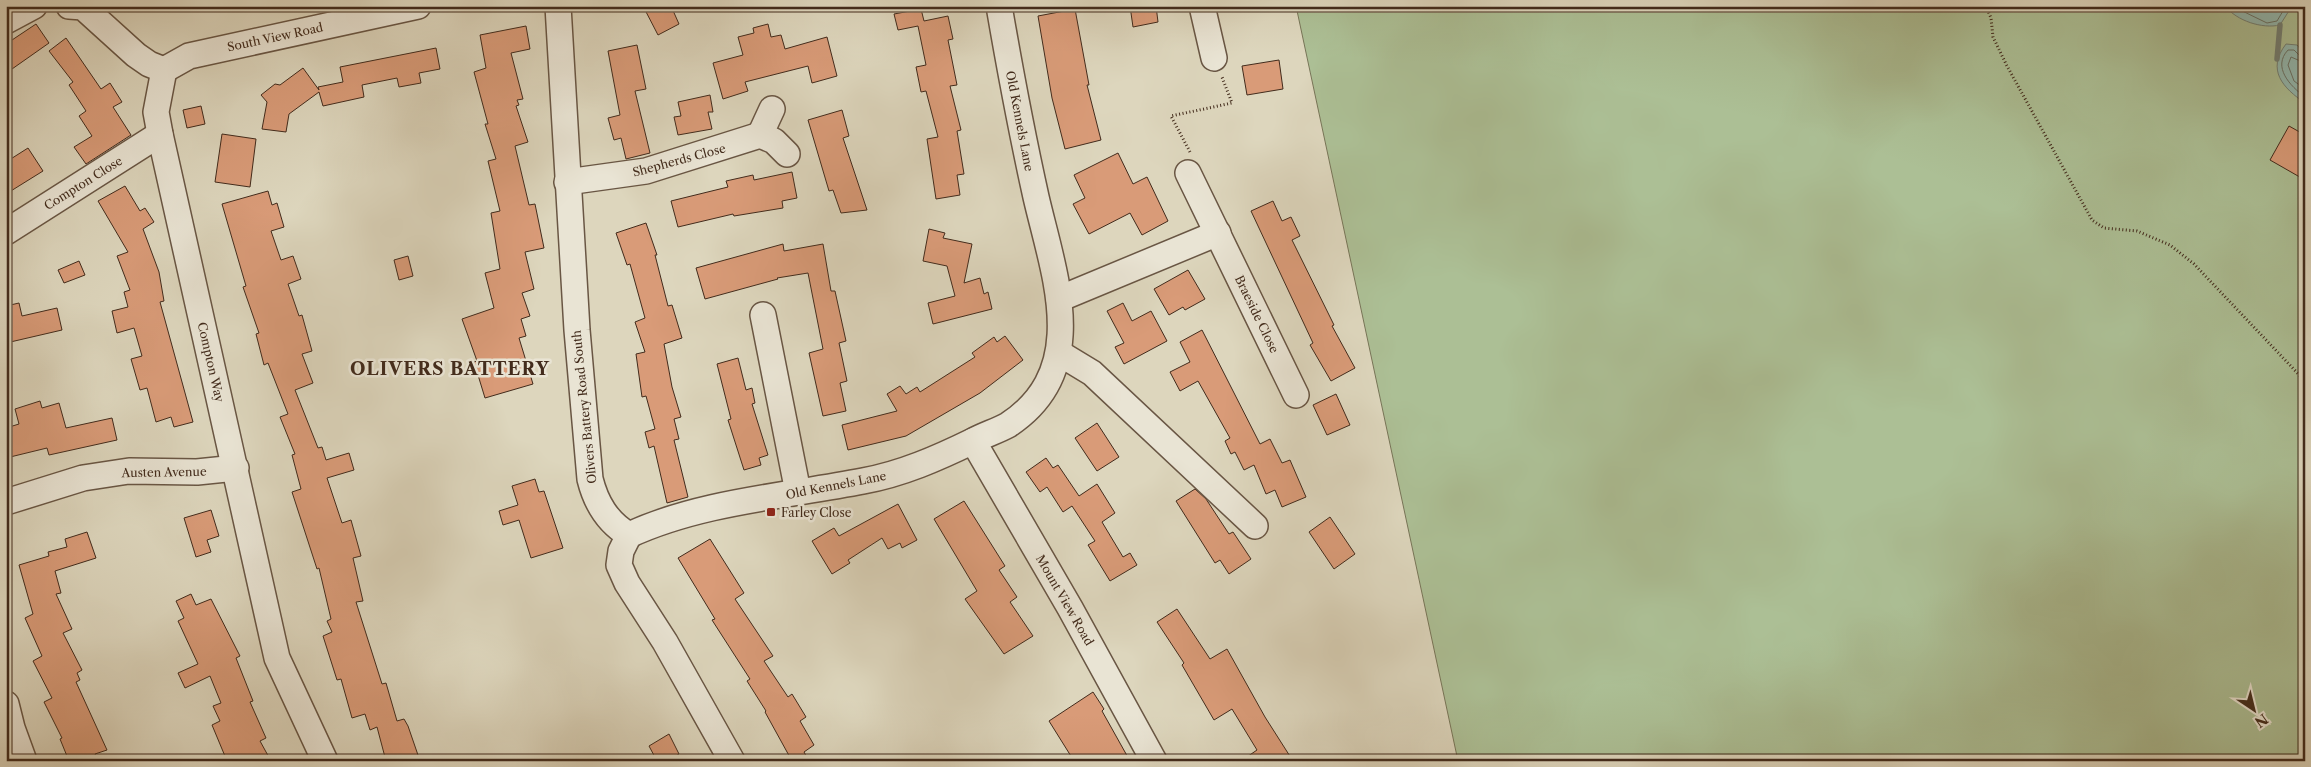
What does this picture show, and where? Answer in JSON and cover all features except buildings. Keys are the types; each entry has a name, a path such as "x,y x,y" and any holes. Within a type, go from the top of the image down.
{"street":[{"path":"6,21 34,6"},
{"path":"69,6 84,7 136,55 149,64 164,70"},
{"name":"South View Road","path":"164,70 189,56 418,6"},
{"name":"Olivers Battery Road South","path":"558,6 577,330 590,479 595,499 604,512 618,529 629,535"},
{"name":"Old Kennels Lane","path":"629,535 680,516 798,492 865,481 914,467 1007,425 1032,405 1044,389 1059,353 1062,328 1059,299 1025,148 999,6"},
{"path":"1202,6 1214,58"},
{"name":"Compton Way","path":"164,70 156,112 160,134 277,658 325,761"},
{"path":"772,108 760,135 774,141 787,154"},
{"name":"Compton Close","path":"6,232 160,134"},
{"name":"Shepherds Close","path":"567,182 646,171 760,135"},
{"name":"Braeside Close","path":"1188,173 1296,395"},
{"path":"1059,299 1218,233"},
{"path":"763,315 798,492"},
{"path":"1059,353 1092,373 1255,526"},
{"name":"Mount View Road","path":"972,441 1070,608 1154,761"},
{"name":"Austen Avenue","path":"6,502 83,478 129,471 197,472 236,468"},
{"path":"629,535 621,550 619,565 627,583 665,642 732,761"},
{"path":"6,704 12,728 24,761"}],"path":[{"path":"1986,6 1991,18 1993,37 2007,66 2092,220 2104,228 2137,231 2170,244 2194,264 2305,381"},
{"path":"1188,173 1190,151 1171,116 1232,103 1214,58"}],"green space":[{"path":"1296,6 2305,6 2305,761 1458,761"}],"water":[{"path":"2225,6 2292,6 2280,25 2266,26 2243,20"},
{"path":"2286,44 2297,45 2305,54 2305,103 2284,85 2277,70 2280,53"}],"waterway":[{"path":"2277,59 2280,25"}],"place":[{"name":"Farley Close","path":"771,512"}],"district":[{"name":"OLIVERS BATTERY","path":"450,369"}]}
